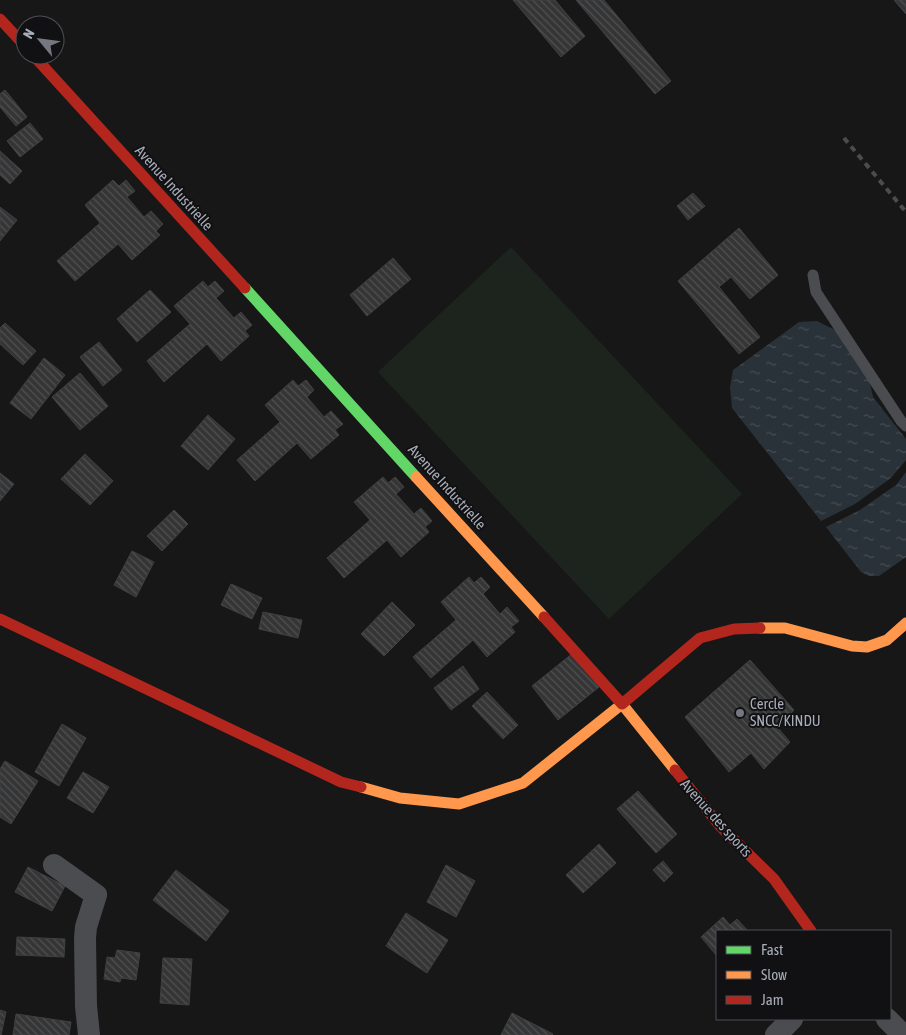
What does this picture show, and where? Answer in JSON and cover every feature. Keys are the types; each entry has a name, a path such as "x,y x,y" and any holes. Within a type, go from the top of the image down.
{"street":[{"path":"0,19 15,35"},
{"name":"Avenue Industrielle","path":"42,65 622,704"},
{"path":"0,619 341,782 400,798 459,804 523,783 622,704 700,638 734,629 785,628 852,646 867,647 887,640 906,623"},
{"name":"Avenue des sports","path":"622,704 720,826 774,879 810,930"},
{"path":"54,865 96,895 86,927 85,938 86,1006 89,1035"},
{"path":"776,1035 791,1020"},
{"path":"888,1020 903,1035"}],"lane":[{"path":"813,275 816,292 906,426"}],"shaded area":[{"path":"511,247 742,494 609,619 378,372"}],"water":[{"path":"817,321 835,330 866,366 873,397 906,439 906,460 891,478 855,504 821,521 732,408 730,387 733,370 799,322"},
{"path":"906,472 906,557 879,576 869,576 861,572 826,527 860,510 896,485"}],"building":[{"path":"513,0 555,0 585,36 561,57"},
{"path":"576,0 604,0 671,81 655,94"},
{"path":"894,0 906,0 906,14"},
{"path":"5,90 27,117 16,126 0,107 0,94"},
{"path":"30,123 43,139 20,157 7,141"},
{"path":"0,151 22,171 10,184 0,175"},
{"path":"113,180 119,186 126,180 135,191 127,197 144,217 151,211 163,224 156,231 160,235 132,260 118,244 75,281 57,261 100,223 85,205"},
{"path":"693,193 705,206 688,220 677,206"},
{"path":"0,207 17,220 0,241"},
{"path":"739,228 778,275 750,299 731,277 719,287 760,337 739,354 678,281"},
{"path":"393,258 411,279 367,316 350,295"},
{"path":"203,281 208,287 215,281 224,291 216,298 234,318 241,312 252,325 245,331 249,336 221,361 207,344 164,382 147,361 190,324 174,306"},
{"path":"150,290 171,312 137,342 117,319"},
{"path":"5,323 36,351 23,365 0,344 0,328"},
{"path":"99,342 122,370 103,386 80,357"},
{"path":"44,358 65,375 31,419 10,403"},
{"path":"80,373 108,406 80,430 52,397"},
{"path":"293,380 298,386 306,380 314,390 307,397 324,417 331,411 343,424 335,430 339,435 311,459 297,443 255,481 237,460 280,422 265,405"},
{"path":"208,415 235,439 208,470 181,446"},
{"path":"85,454 113,481 90,505 61,479"},
{"path":"0,473 14,484 0,501"},
{"path":"383,477 388,483 395,477 404,487 396,494 414,514 421,508 432,521 425,527 429,532 401,557 387,540 344,578 327,558 370,520 354,502"},
{"path":"174,510 188,524 162,551 147,536"},
{"path":"132,551 154,562 136,597 114,585"},
{"path":"469,577 474,583 481,577 490,587 483,594 500,614 507,607 519,621 511,627 515,632 487,657 473,640 431,678 413,657 456,620 441,602"},
{"path":"231,584 262,598 252,619 221,605"},
{"path":"392,602 415,625 384,656 361,634"},
{"path":"263,612 302,620 298,638 259,629"},
{"path":"573,653 599,687 558,720 532,686"},
{"name":"Cercle SNCC/KINDU","path":"750,660 794,710 778,728 790,742 764,769 751,753 729,772 685,717"},
{"path":"463,666 479,689 451,710 434,688"},
{"path":"487,692 518,725 503,739 472,706"},
{"path":"62,724 86,738 59,786 35,772"},
{"path":"5,761 38,781 11,824 0,817 0,769"},
{"path":"83,772 109,787 93,813 67,798"},
{"path":"638,791 677,834 656,853 617,809"},
{"path":"599,844 616,863 583,893 566,875"},
{"path":"663,861 673,873 664,882 653,870"},
{"path":"446,865 475,881 456,917 427,902"},
{"path":"28,867 65,886 52,911 15,892"},
{"path":"176,870 229,911 206,941 153,900"},
{"path":"406,913 448,940 427,973 386,946"},
{"path":"723,917 730,925 737,919 747,930 716,930 716,955 701,937"},
{"path":"17,937 65,939 64,957 16,955"},
{"path":"117,950 140,953 136,980 121,978 120,982 104,979 107,957 115,958"},
{"path":"163,958 192,959 189,1005 160,1003"},
{"path":"0,1010 6,1012 1,1035 0,1035"},
{"path":"512,1013 553,1034 501,1035"},
{"path":"16,1014 71,1022 69,1035 13,1035"}],"railway":[{"path":"844,138 906,212"}],"traffic: fast":[{"path":"245,288 416,477"}],"traffic: slow":[{"path":"416,477 544,617"},
{"path":"760,628 785,628 852,646 867,647 887,640 906,623"},
{"path":"361,787 400,798 459,804 523,783 622,704 675,770"}],"traffic: jam":[{"path":"0,19 15,35"},
{"path":"42,65 245,288"},
{"path":"544,617 622,704 700,638 734,629 760,628"},
{"path":"0,619 341,782 361,787"},
{"path":"675,770 720,826 774,879 810,930"}],"place":[{"name":"Cercle SNCC/KINDU","path":"740,713"}]}
